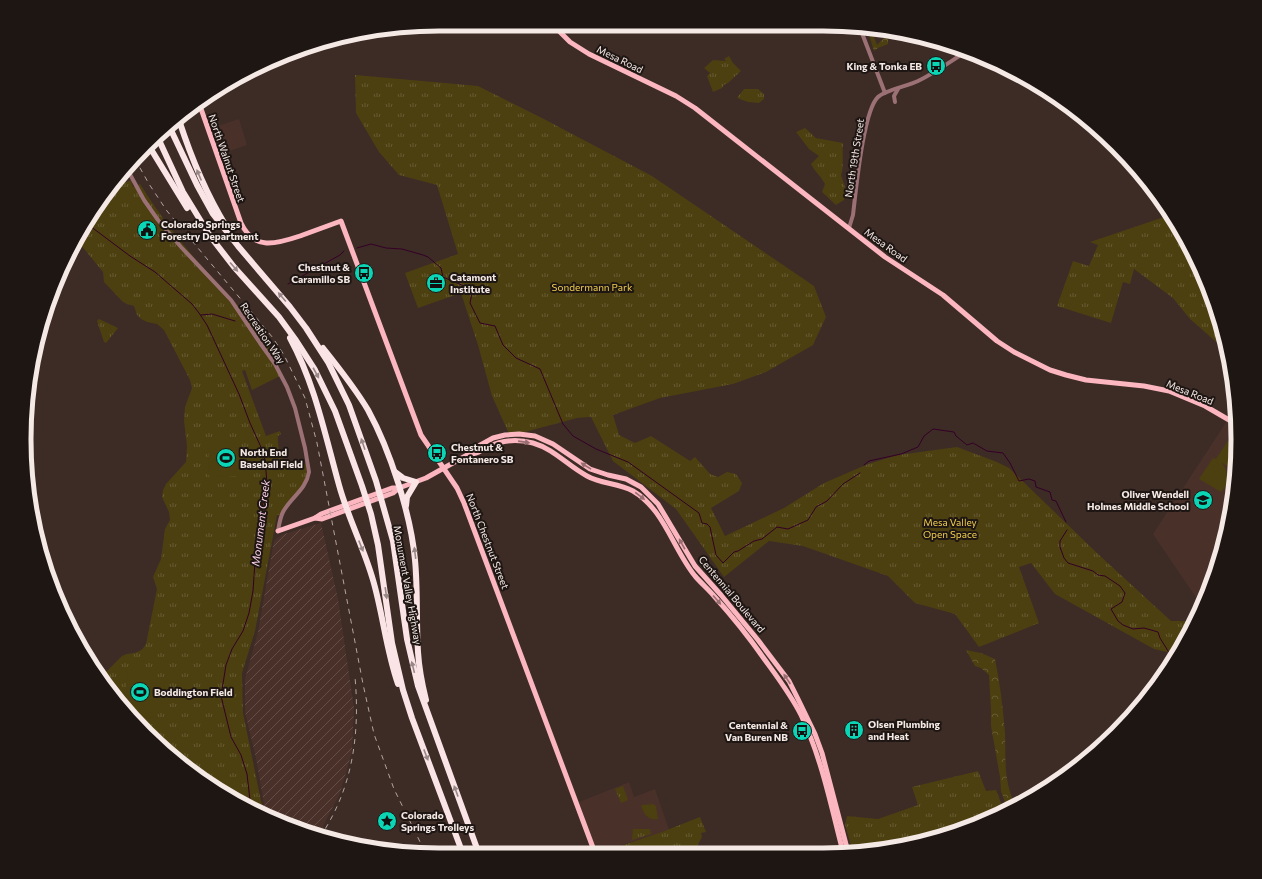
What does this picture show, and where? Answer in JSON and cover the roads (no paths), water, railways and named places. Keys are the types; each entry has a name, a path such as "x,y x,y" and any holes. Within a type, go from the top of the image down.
{"highway":[{"path":"180,124 205,188 238,246"},
{"name":"Monument Valley Highway","path":"171,131 205,202 238,246 286,302 306,328 328,362 358,427 385,509 393,541 411,658 421,696 477,848"},
{"path":"160,142 183,192 210,236 224,255 279,317 306,356 325,390 340,426 371,514 378,545 395,659 412,718"},
{"path":"152,150 193,217 210,236"},
{"path":"279,317 298,353 312,387 346,507 372,574 392,664 399,686 461,848"},
{"path":"306,328 344,375 362,401 377,430 393,469 412,535 416,562 420,667 433,730"},
{"path":"393,469 403,478 416,482 407,497 406,513"}],"main road":[{"name":"Mesa Road","path":"559,31 566,39 584,51 676,96 695,108 885,257 943,295 997,341 1020,356 1050,370 1079,379 1144,386 1169,391 1205,406 1230,421"},
{"name":"North Walnut Street","path":"201,108 241,223 245,232 252,238 262,242 278,243 341,221"},
{"name":"North Chestnut Street","path":"341,221 421,435 457,488 464,503 593,848"},
{"name":"Centennial Boulevard","path":"278,531 315,518 322,519 346,507 393,493 399,488 426,478 444,469 493,438 519,434 535,436 553,444 590,469 603,474 626,479 640,487 651,496 667,517 695,566 746,625 789,681 808,719 822,753 847,847"},
{"name":"Centennial Boulevard","path":"469,454 474,455 493,445 511,440 532,443 554,453 586,476 621,486 636,493 648,503 655,511 694,575 738,624 786,688 793,700 816,750 842,847"}],"street":[{"path":"862,33 885,93 922,79 960,55"},
{"path":"895,102 894,96 899,88"},
{"name":"North 19th Street","path":"849,228 868,120 875,101 880,95 885,93"},
{"name":"Recreation Way","path":"129,173 144,200 161,224 231,300 275,364 287,387 298,419 309,472 302,489 283,513 278,531"}],"waterway":[{"name":"Monument Creek","path":"91,227 130,256 155,272 192,304 199,313 207,325 239,394 265,460 267,483 257,532 253,591 249,613 243,631 232,649 226,665 221,696 231,737 241,755 247,774 250,801"},
{"path":"357,248 371,244 386,248 402,249 423,255 428,257 441,268 443,277 471,289 472,293 470,303 480,323 495,326 503,345 516,358 540,369 563,424 573,436 596,449 628,462 699,513 702,523 707,524 710,527 716,555 723,563 734,552 754,541 762,539 777,527 788,529 808,520 816,507 827,501 843,484 860,473"},
{"path":"288,284 340,255 344,251"},
{"path":"201,315 212,314 235,321"},
{"path":"864,465 869,461 901,454 918,447 924,436 933,429 954,432 956,436 967,445 973,443 987,451 1003,453 1019,481 1029,479 1035,481 1036,487 1050,492 1052,500 1056,501 1066,522"},
{"path":"1067,530 1060,541 1060,547 1064,558 1068,563 1093,571 1098,575 1105,576 1120,586 1125,593 1122,602 1111,609 1118,621 1133,629 1144,628 1158,632 1170,654"}],"railway":[{"path":"138,164 167,211 273,338 284,355 305,398 317,443 374,734 394,789 423,847"},
{"path":"324,831 340,799 352,760 356,719 355,677"}],"place":[{"name":"King & Tonka EB","path":"936,66"},
{"name":"Colorado Springs Forestry Department","path":"147,230"},
{"name":"Chestnut & Caramillo SB","path":"364,273"},
{"name":"Catamont Institute","path":"436,283"},
{"name":"Chestnut & Fontanero SB","path":"437,453"},
{"name":"North End Baseball Field","path":"226,458"},
{"name":"Oliver Wendell Holmes Middle School","path":"1203,500"},
{"name":"Boddington Field","path":"140,692"},
{"name":"Olsen Plumbing and Heat","path":"854,730"},
{"name":"Centennial & Van Buren NB","path":"802,731"},
{"name":"Colorado Springs Trolleys","path":"387,821"}],"park label":[{"name":"Sondermann Park","path":"592,287"},
{"name":"Mesa Valley Open Space","path":"950,528"}]}
